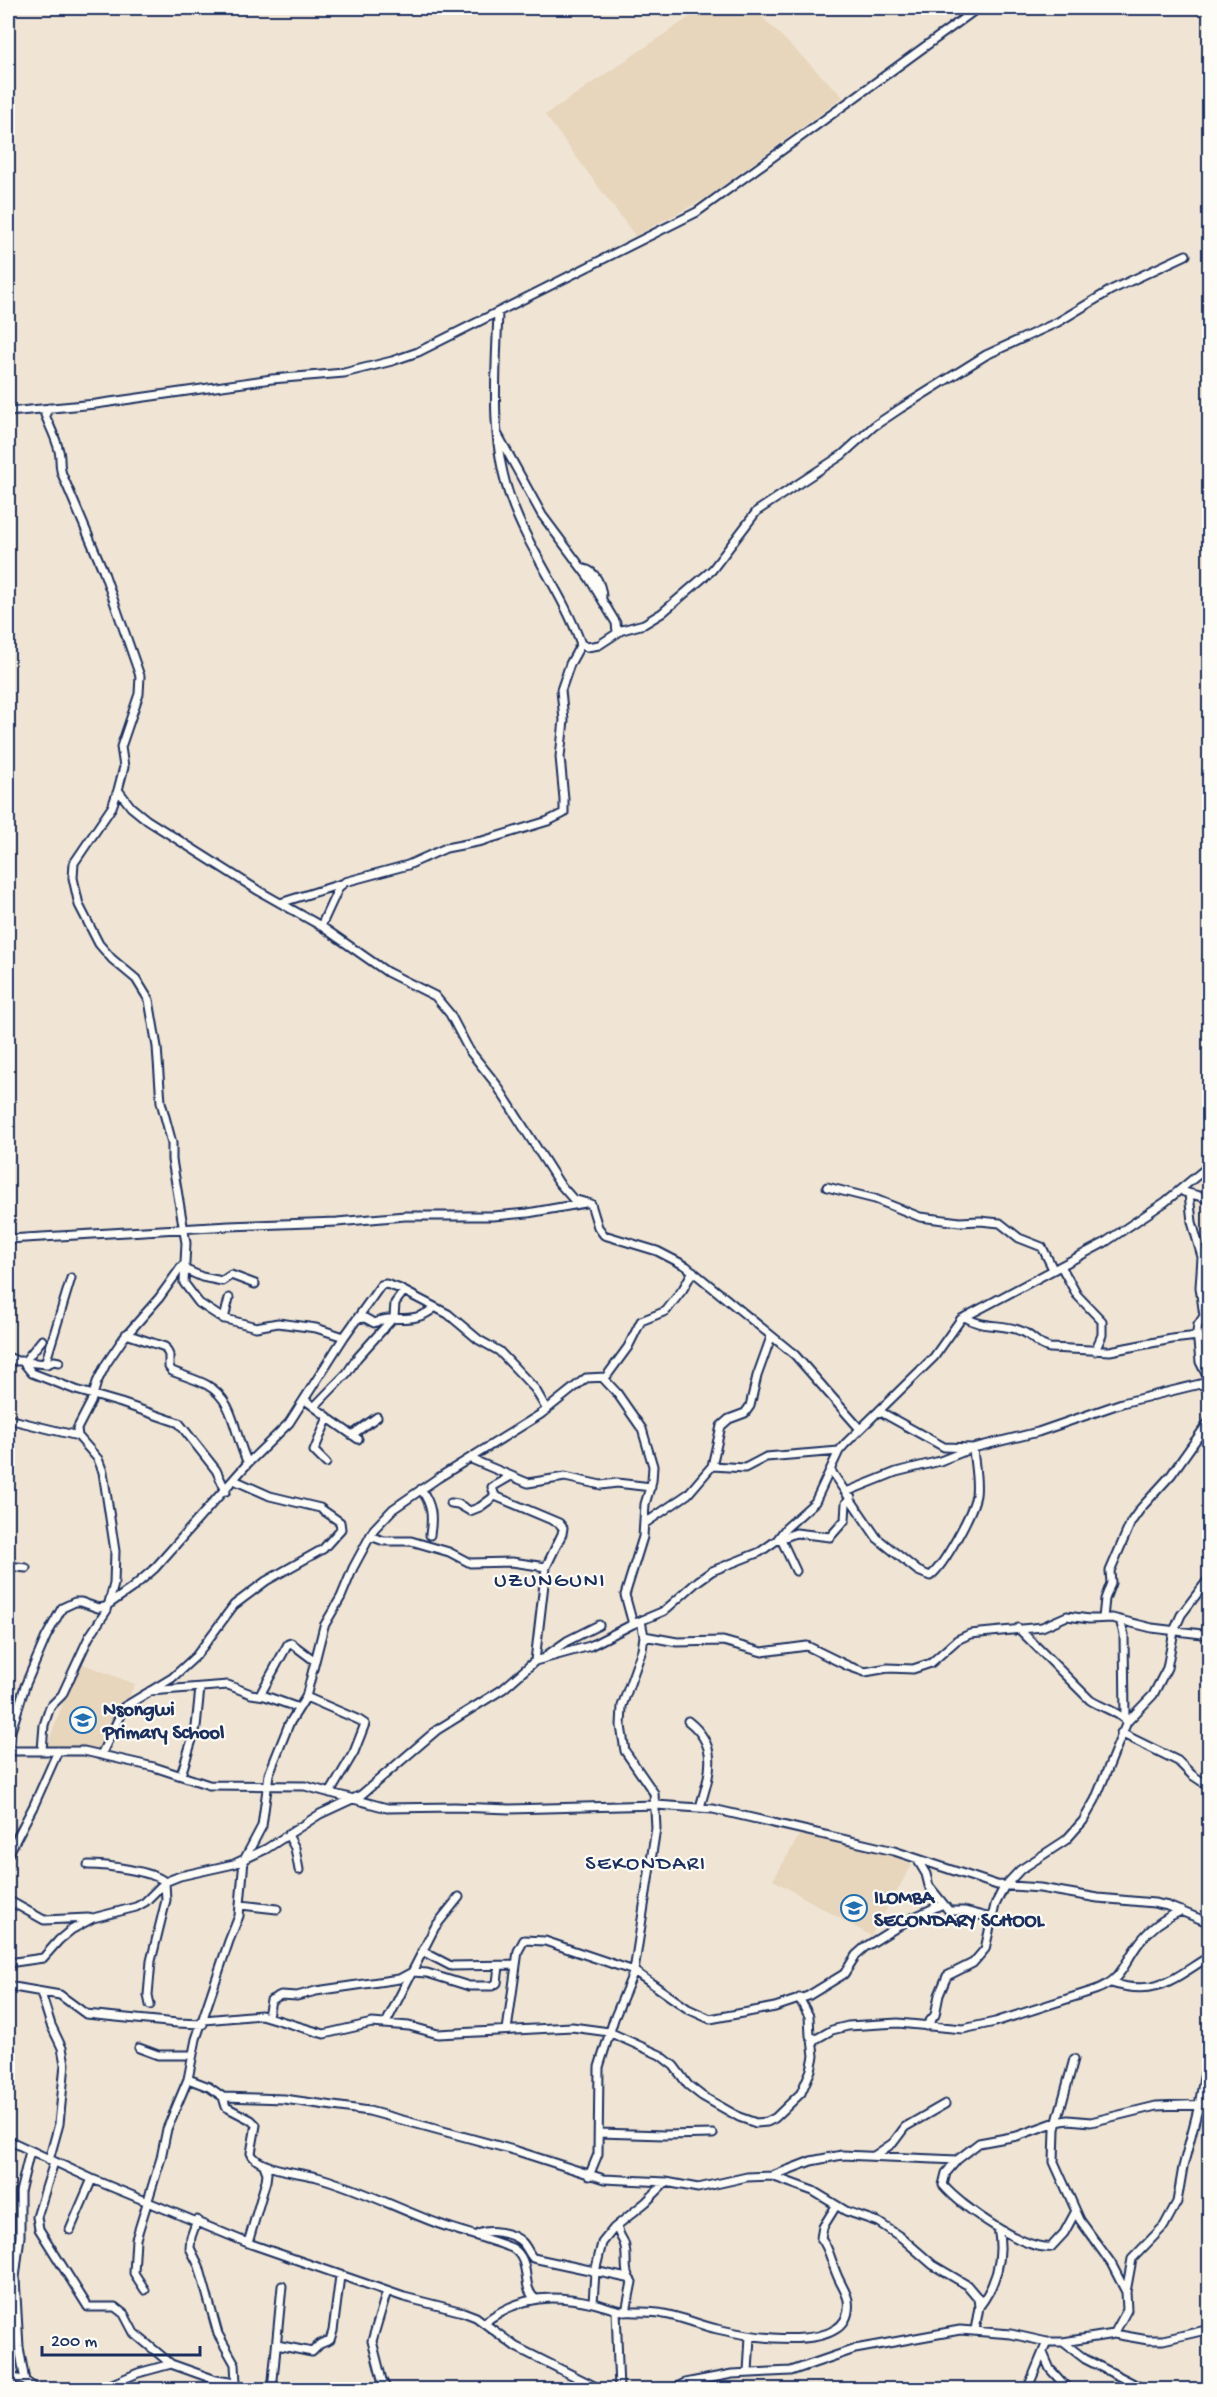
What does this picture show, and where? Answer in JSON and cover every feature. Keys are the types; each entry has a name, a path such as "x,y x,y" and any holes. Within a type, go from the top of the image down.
{"street":[{"path":"8,412 96,404 272,379 364,369 418,352 696,212 978,8"},
{"path":"498,312 496,433 499,456 511,501 534,553 570,615 581,644 587,647 599,645 617,632 644,624 681,598 721,560 757,511 842,454 886,418 976,360 1058,322 1111,290 1186,255"},
{"path":"49,408 45,415 52,427 59,451 62,474 103,570 141,684 121,747 124,767 118,790 112,807 74,863 73,878 79,905 99,944 136,979 149,1000 157,1047 160,1102 172,1143 172,1160 186,1243 184,1267 186,1287 192,1296 210,1312 224,1319 256,1327 278,1323 308,1327 344,1337"},
{"path":"496,433 542,515 584,569 616,623 617,632"},
{"path":"280,903 367,874 408,865 446,848 482,841 548,821 564,813 560,757 564,720 561,690 567,670 581,644"},
{"path":"118,790 131,807 143,817 321,926 387,972 429,992 440,1001 450,1014 469,1050 496,1084 559,1184 573,1199 591,1202"},
{"path":"321,926 342,884"},
{"path":"779,1540 786,1528 815,1502 839,1451 927,1364 955,1326 965,1317 1104,1243 1179,1191 1209,1165"},
{"path":"827,1187 875,1199 920,1217 960,1222 1000,1223 1019,1238 1042,1247 1053,1269"},
{"path":"1179,1191 1209,1198"},
{"path":"539,1660 590,1646 669,1608 712,1571 760,1552 779,1540 796,1533 830,1537 845,1520 849,1495 896,1472 940,1461 973,1448 1038,1432 1122,1403 1204,1383 1208,1378 1200,1362 1197,1328 1204,1316 1200,1280 1202,1257 1192,1222 1189,1194"},
{"path":"8,1239 337,1222 405,1216 501,1215 542,1211 591,1202"},
{"path":"591,1202 598,1227 604,1235 665,1254 693,1271 795,1355 860,1429"},
{"path":"1061,1266 1077,1295 1102,1321 1102,1335 1095,1351"},
{"path":"184,1267 210,1279 222,1281 231,1275 255,1284"},
{"path":"78,1436 78,1429 94,1396 100,1374 126,1334 184,1267"},
{"path":"145,2290 134,2273 136,2239 167,2129 188,2079 192,2055 224,1954 239,1916 243,1860 262,1826 266,1785 284,1734 306,1697 324,1626 341,1597 370,1536 380,1520 421,1489 547,1410 586,1378 603,1378 608,1375 626,1351 642,1322 666,1311 693,1271"},
{"path":"45,1364 71,1278"},
{"path":"547,1410 535,1389 503,1354 479,1340 448,1314 392,1285 382,1284 344,1337 305,1401 281,1432 248,1463 226,1491 155,1568 111,1603 98,1608 75,1602 65,1605 60,1610 25,1686 11,1731 8,1751 84,1751 181,1775 215,1786 304,1786 352,1800 398,1809 656,1805 700,1807 915,1857 1004,1887 1040,1888 1098,1898 1168,1905 1209,1923"},
{"path":"315,1406 347,1373 357,1358 392,1320 394,1303 404,1291"},
{"path":"224,1319 229,1298"},
{"path":"357,1319 365,1318 374,1323 382,1319 423,1317 434,1308"},
{"path":"965,1317 987,1325 1024,1332 1044,1347 1095,1351 1110,1351 1209,1336"},
{"path":"126,1334 165,1347 170,1355 169,1365 172,1371 202,1383 219,1394 232,1414 248,1463"},
{"path":"644,1524 688,1494 712,1466 721,1426 729,1419 745,1413 750,1406 757,1376 771,1337"},
{"path":"24,1362 42,1340"},
{"path":"8,1357 24,1362 45,1364 59,1362"},
{"path":"24,1362 32,1373 94,1396 179,1423 216,1470 226,1491"},
{"path":"589,2176 598,2154 599,2067 609,2032 633,1971 654,1839 656,1805 654,1793 625,1751 621,1732 622,1706 642,1650 644,1636 625,1595 643,1537 645,1504 651,1487 653,1466 642,1429 623,1401 603,1378"},
{"path":"1204,1383 1209,1397"},
{"path":"305,1401 355,1437 377,1417"},
{"path":"879,1411 939,1446 973,1448"},
{"path":"326,1463 315,1455 314,1451 328,1418"},
{"path":"8,1419 78,1436 98,1459 103,1472 115,1551 111,1603 89,1637 62,1695 50,1707 44,1725 42,1750"},
{"path":"1103,1618 1105,1599 1111,1583 1110,1571 1131,1522 1141,1508 1172,1476 1209,1420"},
{"path":"831,1470 877,1538 918,1571 930,1576 936,1572 948,1554 974,1503 976,1482 973,1448"},
{"path":"712,1466 744,1468 766,1457 839,1451"},
{"path":"471,1459 528,1483 565,1477 601,1485 651,1487"},
{"path":"511,1476 492,1487 495,1496 561,1526 562,1534 546,1568 539,1660"},
{"path":"101,1755 124,1707 172,1677 196,1656 234,1605 266,1581 323,1549 341,1529 340,1522 320,1508 270,1496 234,1480"},
{"path":"421,1489 428,1499 432,1512 430,1534"},
{"path":"451,1503 470,1511 495,1496"},
{"path":"370,1536 384,1541 411,1541 449,1552 470,1563 512,1562 546,1568"},
{"path":"779,1540 796,1571"},
{"path":"8,1566 26,1568"},
{"path":"1126,1720 1153,1695 1169,1662 1174,1630 1188,1604 1209,1577"},
{"path":"644,1636 677,1642 723,1641 762,1652 807,1646 865,1672 925,1666 963,1637 978,1632 1042,1627 1067,1616 1120,1620 1152,1628 1209,1635"},
{"path":"926,2025 935,2015 939,1995 947,1976 973,1963 985,1949 991,1918 997,1899 1004,1887 1020,1870 1066,1840 1083,1821 1095,1800 1126,1720 1124,1634 1120,1620"},
{"path":"8,1900 44,1920 93,1918 136,1907 145,1902 165,1882 243,1860 320,1814 352,1800 437,1730 503,1689 567,1641 599,1624"},
{"path":"1018,1628 1090,1700 1126,1720"},
{"path":"260,1695 288,1644 291,1643 315,1661"},
{"path":"150,1691 228,1684 251,1694 299,1708"},
{"path":"181,1775 196,1727 200,1688"},
{"path":"306,1697 365,1724 354,1752 330,1793"},
{"path":"8,1703 10,1709 8,1716"},
{"path":"688,1721 706,1738 711,1760 700,1807"},
{"path":"1122,1733 1178,1761 1192,1775 1209,1786"},
{"path":"8,1855 58,1751"},
{"path":"288,1834 295,1848 299,1870"},
{"path":"915,1857 926,1874 929,1886 951,1912 964,1911 991,1918"},
{"path":"88,1864 116,1866 156,1875 165,1882 166,1900 152,1954 148,1995 150,2005"},
{"path":"386,2023 435,1927 459,1897"},
{"path":"507,2030 516,1965 521,1942 524,1940 532,1939 633,1971 688,2009 710,2019 787,2004 808,1996 837,1980 860,1951 910,1919 943,1904"},
{"path":"241,1905 277,1909"},
{"path":"812,2039 848,2026 898,2023 950,2029 978,2026 1095,1990 1111,1983 1122,1971 1138,1944 1150,1930 1167,1917 1181,1911"},
{"path":"8,1964 43,1958 64,1935 93,1918"},
{"path":"422,1952 451,1966 516,1965"},
{"path":"1111,1983 1136,1989 1157,1987 1209,1956"},
{"path":"268,2016 271,2000 276,1996 297,1996 395,1979 412,1972 427,1973 463,1985 492,1986 498,1983 499,1966"},
{"path":"8,1986 63,1996 86,2014 177,2023 203,2022 249,2015 268,2016 324,2034 361,2024 386,2023 414,2027 438,2034 532,2031 572,2027 609,2032 660,2055 674,2066 688,2085 702,2096 739,2117 756,2122 768,2122 775,2118 801,2093 811,2070 814,2056 809,2032 809,2016 799,1998"},
{"path":"41,1993 51,2025 62,2048 65,2064 59,2124 37,2217 39,2229 88,2307 115,2307 124,2314 134,2332 171,2364 238,2387 235,2364 218,2334 199,2266 190,2248 197,2220"},
{"path":"1114,2334 1127,2310 1125,2292 1134,2256 1164,2226 1175,2207 1199,2105 1209,2045"},
{"path":"139,2048 158,2055 192,2055"},
{"path":"1074,2059 1053,2137 1054,2162 1076,2211 1111,2263 1125,2292"},
{"path":"188,2079 209,2086 223,2097 226,2107 256,2125 250,2153 252,2158 264,2165 316,2176 349,2187 518,2252 525,2268 528,2291 536,2299"},
{"path":"223,2097 284,2099 363,2109 517,2151 589,2176 604,2179 666,2182 698,2188 747,2177 772,2176 824,2158 842,2155 957,2160"},
{"path":"874,2156 893,2143 905,2127 945,2104"},
{"path":"1076,2211 1064,2233 1051,2247 1032,2246 998,2228 950,2193 943,2186 944,2177 957,2160 979,2144 1017,2136 1056,2122 1068,2120 1091,2122 1147,2107 1209,2104"},
{"path":"599,2133 713,2134"},
{"path":"8,2140 92,2179 197,2220 248,2243 404,2297 463,2312 485,2322 516,2348 602,2390"},
{"path":"26,2385 19,2347 15,2278 20,2236 20,2192 30,2151"},
{"path":"248,2243 266,2181 267,2173 264,2165"},
{"path":"772,2176 813,2191 836,2206 878,2222 902,2238 933,2265 967,2285 978,2298 979,2307 975,2330"},
{"path":"70,2230 92,2179"},
{"path":"594,2303 595,2272 602,2243 618,2224 646,2202 666,2182"},
{"path":"485,2322 512,2306 536,2299 553,2298 594,2303 626,2312 667,2314 750,2336 813,2337 832,2332 844,2321 848,2303 828,2246 821,2238 823,2227 836,2206"},
{"path":"618,2224 617,2232 624,2243 626,2253 627,2278"},
{"path":"979,2307 986,2298 998,2270 1001,2240 998,2228"},
{"path":"477,2235 487,2231 503,2234 522,2242 534,2258 627,2278 632,2283 626,2312"},
{"path":"277,2345 307,2353 330,2340 340,2276"},
{"path":"272,2390 281,2316 279,2301 282,2286"},
{"path":"387,2291 372,2341 382,2380 387,2390"},
{"path":"616,2310 619,2390"},
{"path":"671,2390 693,2381 748,2372 791,2371 855,2349 960,2330 1011,2334 1047,2342 1063,2342 1114,2334 1155,2340 1209,2329"},
{"path":"748,2372 750,2336"},
{"path":"1027,2390 1047,2342"},
{"path":"1063,2342 1085,2359 1146,2390"},
{"path":"1043,2353 1046,2363 1069,2390"},
{"path":"98,2390 138,2373 171,2364"},
{"path":"8,2376 38,2390"}],"shaded area":[{"path":"703,8 753,8 843,97 706,198 635,236 545,115"},
{"path":"78,1662 135,1684 104,1750 47,1746"},
{"name":"ILOMBA SECONDARY SCHOOL","path":"802,1831 882,1848 912,1865 871,1936 773,1880"}],"place":[{"name":"Nsongwi Primary School","path":"83,1720"},
{"name":"ILOMBA SECONDARY SCHOOL","path":"854,1908"}],"district":[{"name":"UZUNGUNI","path":"550,1578"},
{"name":"SEKONDARI","path":"646,1861"}]}
